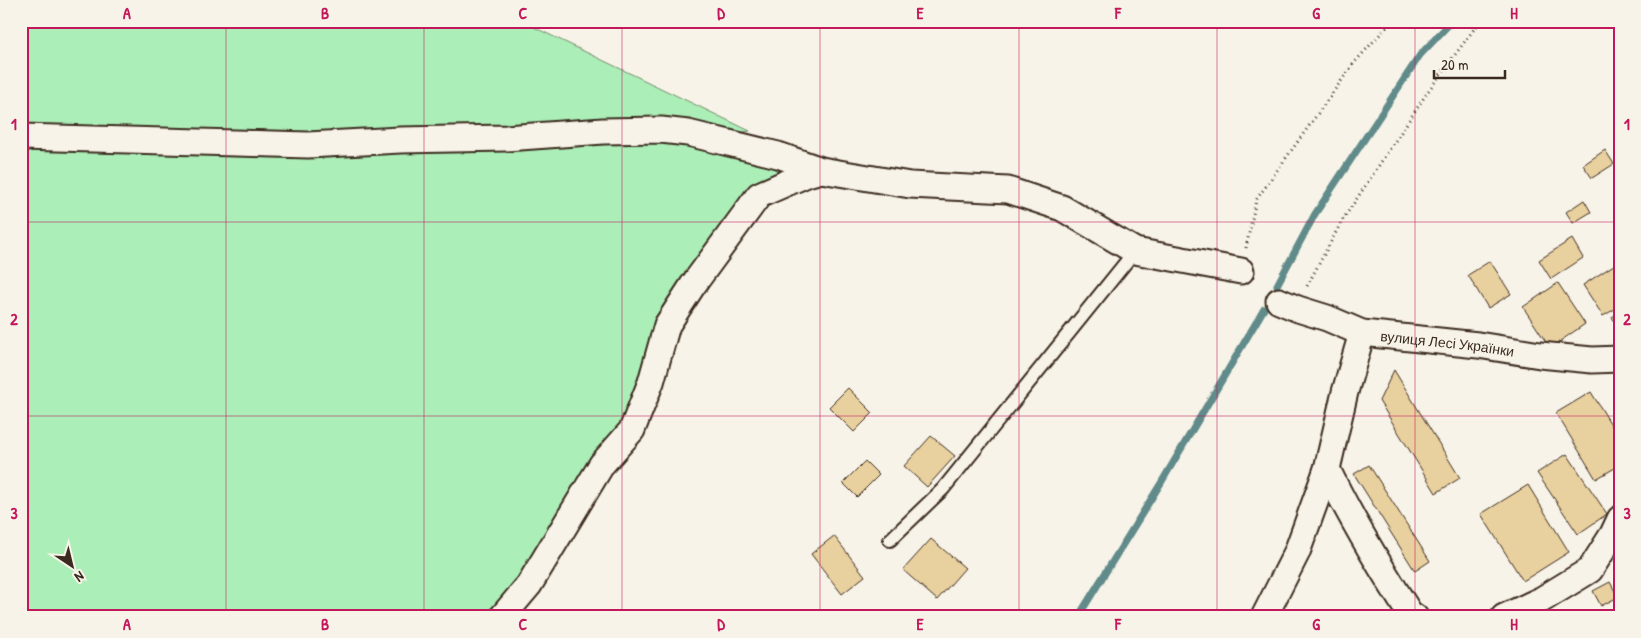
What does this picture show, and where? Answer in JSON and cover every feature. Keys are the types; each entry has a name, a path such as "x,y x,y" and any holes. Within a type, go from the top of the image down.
{"street":[{"path":"21,137 308,145 661,130 688,133 778,155 821,170 910,185 1008,190 1062,208 1135,251 1241,272"},
{"path":"502,617 529,585 602,464 632,430 651,382 667,325 693,285 759,194 821,170"},
{"name":"вулиця Лесі Українки","path":"1289,305 1328,318 1362,333 1478,345 1548,356 1592,360 1620,359"},
{"path":"1264,617 1297,552 1327,469 1344,392 1362,333"},
{"path":"1327,469 1343,502 1388,579 1410,614 1416,617"},
{"path":"1504,617 1541,600 1590,570 1613,534 1620,519"}],"lane":[{"path":"890,540 944,489 1135,251"}],"path":[{"path":"1241,272 1256,200 1354,63 1392,21"},
{"path":"1289,305 1302,296 1342,221 1430,90 1480,21"}],"green space":[{"path":"21,21 521,21 750,131 707,137 821,170 759,195 693,285 651,382 502,617 21,617"}],"building":[{"path":"1605,150 1614,164 1592,178 1583,165"},
{"path":"1584,200 1591,212 1573,223 1566,212"},
{"path":"1572,239 1583,258 1551,279 1539,260"},
{"path":"1490,261 1511,294 1488,308 1468,275"},
{"path":"1620,261 1620,306 1603,316 1583,285"},
{"path":"1558,283 1585,324 1550,348 1523,307"},
{"path":"1620,312 1620,330 1612,317"},
{"path":"1394,370 1460,478 1436,493 1379,401"},
{"path":"848,388 873,413 854,432 829,407"},
{"path":"1591,392 1620,439 1620,465 1596,479 1556,413"},
{"path":"931,436 955,456 927,487 904,466"},
{"path":"1567,454 1607,514 1578,534 1537,473"},
{"path":"865,461 879,475 857,497 843,483"},
{"path":"1369,465 1430,561 1415,571 1354,474"},
{"path":"1528,485 1569,552 1523,581 1481,514"},
{"path":"834,536 865,576 842,594 811,554"},
{"path":"931,539 965,568 937,600 903,570"},
{"path":"1610,582 1618,597 1601,606 1593,591"}],"waterway":[{"path":"1277,285 1315,214 1420,55 1452,21"},
{"path":"1078,617 1161,483 1264,309"}]}
